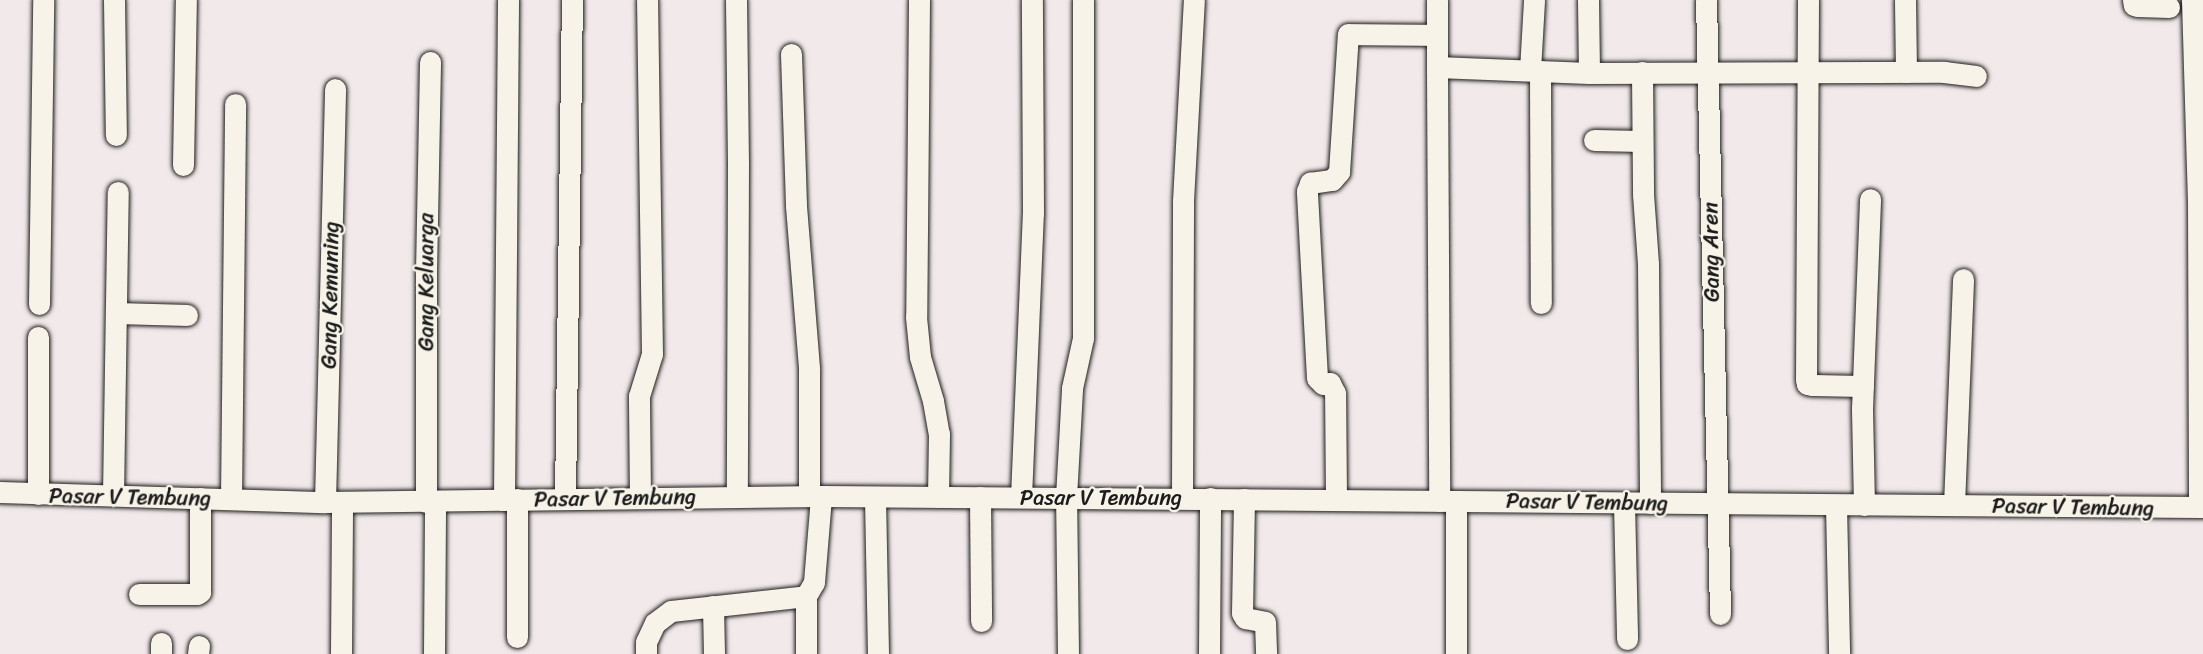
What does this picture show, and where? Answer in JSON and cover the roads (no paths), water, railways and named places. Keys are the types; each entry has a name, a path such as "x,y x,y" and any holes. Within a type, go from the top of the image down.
{"street":[{"path":"39,304 43,0"},
{"path":"114,0 116,135"},
{"path":"183,165 186,0"},
{"path":"508,0 510,500 517,637"},
{"path":"565,497 572,0"},
{"path":"640,497 639,396 652,354 646,0"},
{"path":"736,0 738,162 736,496"},
{"path":"919,0 916,317 920,357 933,401 939,434 938,497"},
{"path":"1021,497 1033,213 1032,0"},
{"path":"1068,654 1066,497 1072,388 1083,338 1083,0"},
{"path":"1182,498 1183,201 1194,0"},
{"path":"1437,0 1448,501 1456,654"},
{"path":"1534,0 1541,303"},
{"path":"1588,0 1589,73"},
{"name":"Gang Aren","path":"1706,0 1719,614"},
{"path":"1808,0 1806,379 1807,384 1812,385 1863,386"},
{"path":"1905,0 1906,72"},
{"path":"2133,0 2134,5 2138,6 2169,7"},
{"path":"2192,0 2198,201 2201,507"},
{"path":"1336,499 1335,393 1330,383 1323,384 1317,378 1307,191 1310,183 1332,180 1339,172 1348,34 1437,36"},
{"path":"790,54 801,295 809,369 815,496 814,582 806,596 807,654"},
{"name":"Gang Keluarga","path":"430,62 426,272 434,654"},
{"path":"1437,67 1589,73 1809,70 1976,76"},
{"path":"1642,72 1642,141 1648,264 1652,454 1650,503"},
{"name":"Gang Kemuning","path":"335,89 333,502 341,654"},
{"path":"231,499 236,104"},
{"path":"1594,140 1642,141"},
{"path":"113,495 118,313 118,192"},
{"path":"1864,505 1863,386 1870,199"},
{"path":"1954,505 1963,279"},
{"path":"118,313 187,315"},
{"path":"38,337 38,494"},
{"name":"Pasar V Tembung","path":"0,492 333,502 430,502 565,497 875,496 2201,507"},
{"path":"875,496 878,654"},
{"path":"980,497 981,621"},
{"path":"139,594 197,594 200,592 200,498"},
{"path":"1209,654 1210,498"},
{"path":"1244,499 1242,613 1245,618 1265,622 1266,654"},
{"path":"1624,504 1627,639"},
{"path":"1836,505 1839,654"},
{"path":"646,654 648,637 660,618 671,611 806,596"},
{"path":"713,606 714,654"}]}
